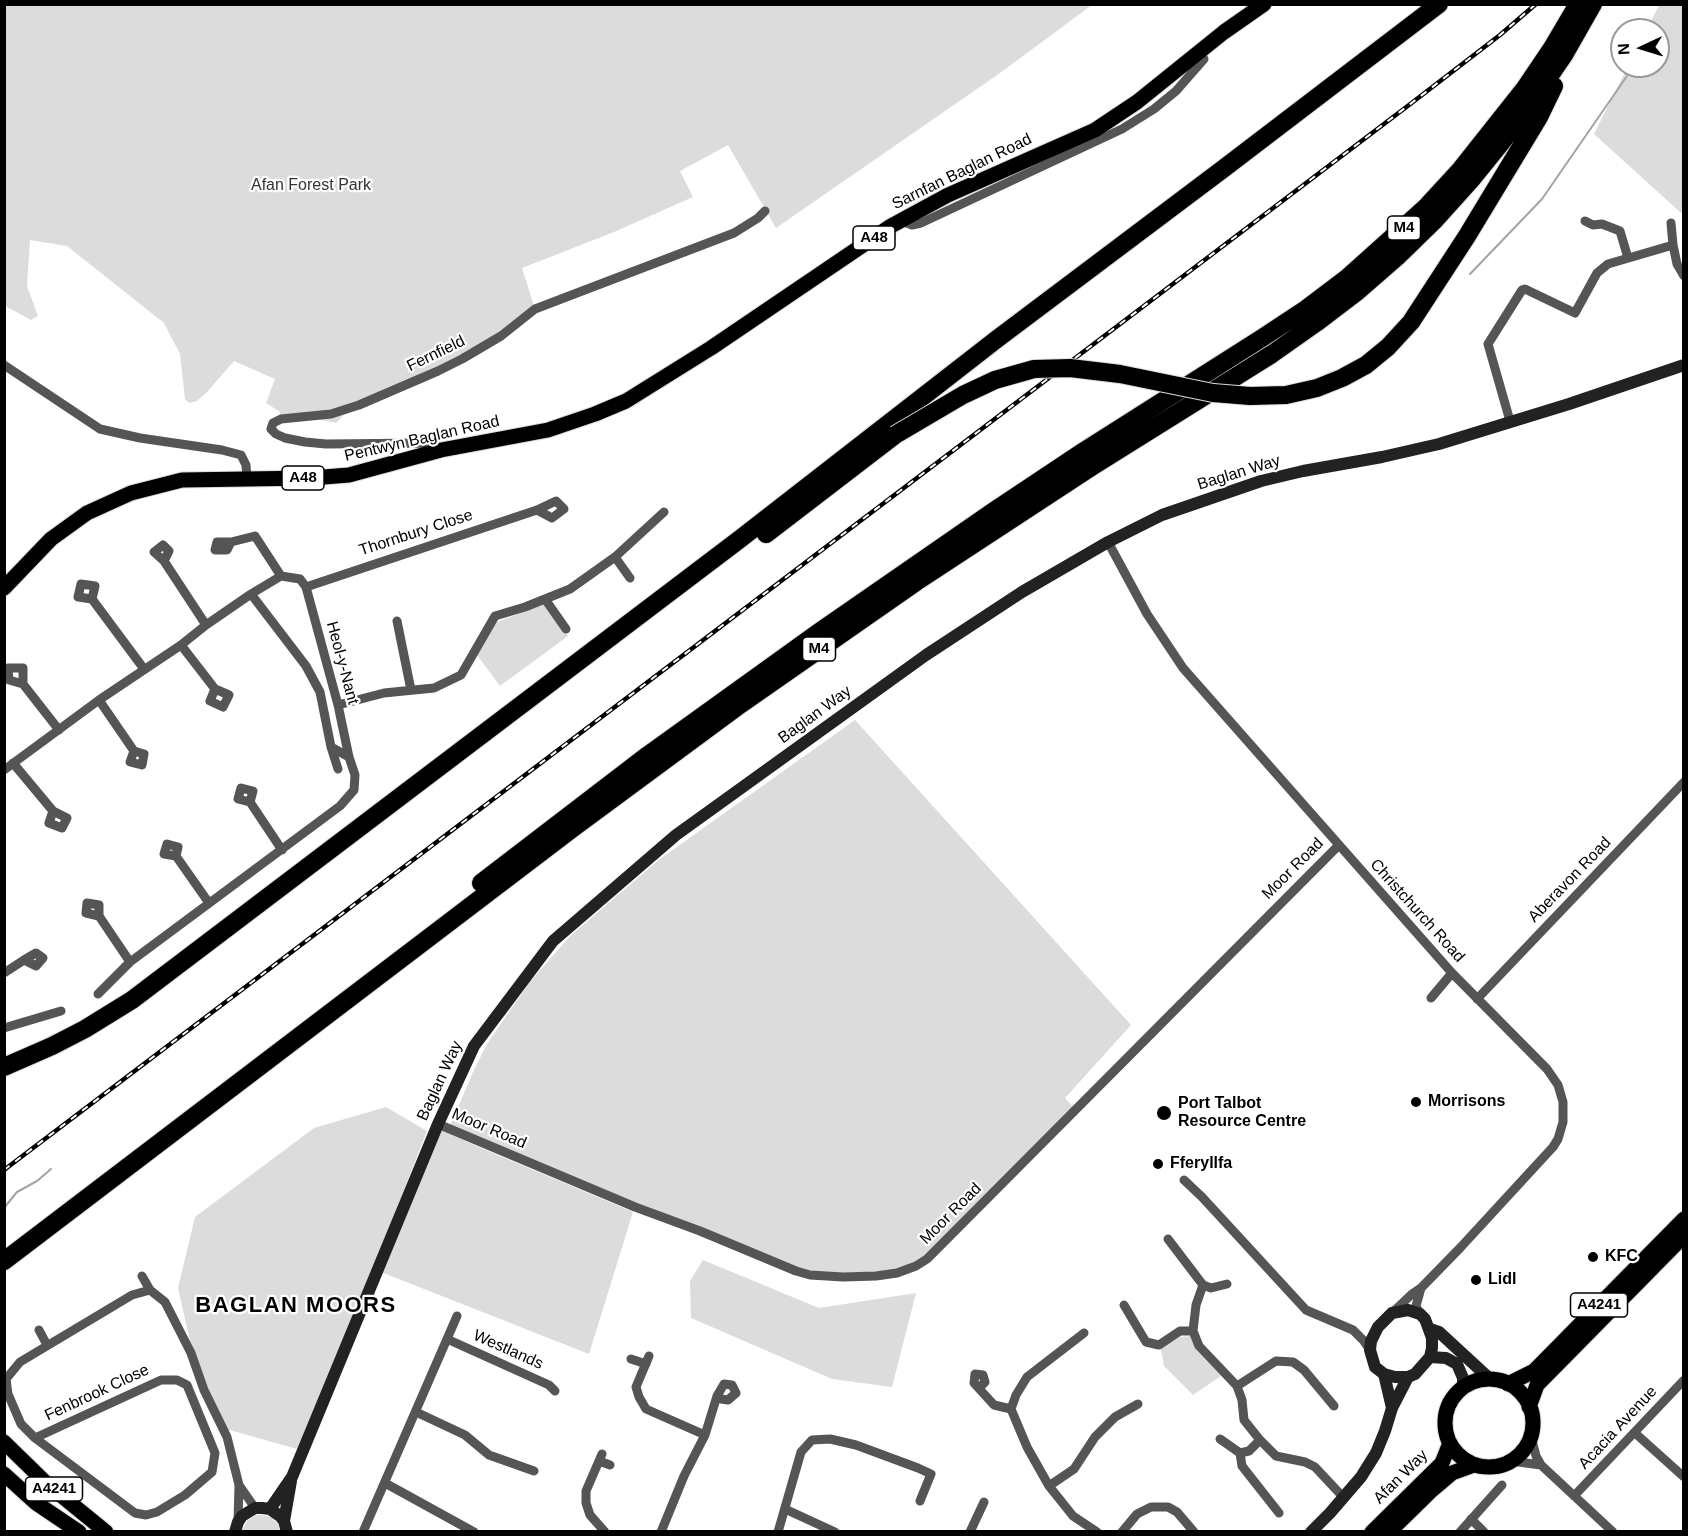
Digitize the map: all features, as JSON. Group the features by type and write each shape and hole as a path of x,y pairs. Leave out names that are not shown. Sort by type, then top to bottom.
{"highway":[{"path":"4,1067 85,1029 132,1000 740,539 997,339 1439,4"},
{"path":"4,1079 39,1066 89,1042 139,1010 342,858 895,435 963,394 995,380 1034,369 1070,368 1120,374 1213,393 1250,396 1286,395 1317,388 1366,365 1388,347 1411,322 1467,236 1539,117 1586,8"},
{"name":"M4","path":"4,1248 246,1065 565,818 733,693 994,511 1262,338 1347,279 1425,208 1460,170 1525,88 1552,48 1586,8"},
{"name":"M4","path":"4,1261 592,814 741,704 935,570 1093,466 1272,354 1358,291 1435,220 1471,180 1536,96 1564,55 1586,8"}],"main road":[{"name":"Sarnfan Baglan Road","path":"626,401 711,348 891,226 948,195 1095,130 1137,102 1224,32 1264,4"},
{"name":"Pentwyn Baglan Road","path":"4,588 51,538 87,513 131,493 182,480 312,478 350,475 441,450 548,430 626,401"},
{"name":"A4241","path":"1508,1384 1534,1371 1683,1219"},
{"name":"A4241","path":"1531,1436 1533,1426 1529,1407 1537,1385 1683,1236"},
{"path":"1529,1407 1517,1390 1508,1384 1490,1379 1476,1381 1455,1395 1446,1413 1445,1423 1450,1443 1460,1456 1474,1465 1493,1467 1511,1461 1523,1450 1531,1436"},
{"name":"A4241","path":"4,1442 46,1483 106,1532"},
{"name":"Afan Way","path":"1372,1532 1442,1463 1450,1443"},
{"name":"Afan Way","path":"1389,1532 1452,1473 1474,1465"},
{"name":"A4241","path":"4,1474 36,1503 79,1532"}],"street":[{"path":"904,219 912,225 921,223 1122,129 1154,109 1176,91 1204,59"},
{"name":"Fernfield","path":"441,450 425,443 326,444 305,442 285,438 271,429 273,423 281,419 331,414 359,405 438,371 501,336 535,309 734,233 765,211"},
{"path":"1585,221 1620,231 1628,258"},
{"path":"1671,223 1677,264 1683,276"},
{"path":"1510,421 1488,344 1519,294 1525,289 1575,313 1597,273 1608,264 1673,245"},
{"path":"4,365 100,429 241,455 246,465 247,478"},
{"name":"Baglan Way","path":"270,1509 292,1476 438,1124 474,1046 553,941 676,835 926,655 1022,592 1108,542 1162,515 1261,481 1439,444 1569,404 1683,365"},
{"name":"Thornbury Close","path":"303,583 537,510"},
{"path":"338,705 384,693 434,688 461,675 495,616 525,608 570,589 615,557 664,512"},
{"path":"231,543 255,536 281,576 303,583"},
{"name":"Christchurch Road","path":"1108,542 1147,614 1183,668 1452,973 1555,1079 1561,1093 1563,1122 1558,1140 1546,1156 1421,1288 1392,1313"},
{"path":"615,557 630,578"},
{"path":"164,561 206,625"},
{"path":"4,770 250,594 281,576"},
{"name":"Heol-y-Nant","path":"98,994 130,962 340,806 354,790 355,776 338,705 303,583"},
{"name":"Heol-y-Nant","path":"250,594 306,666 320,692 331,747 338,769"},
{"path":"92,599 144,669"},
{"path":"545,599 566,629"},
{"path":"397,621 411,690"},
{"path":"401,637 412,634"},
{"path":"181,645 215,689"},
{"path":"23,684 59,730"},
{"path":"99,700 134,751"},
{"path":"331,747 349,757"},
{"path":"13,763 52,811"},
{"name":"Aberavon Road","path":"1477,999 1683,782"},
{"path":"250,802 282,850"},
{"name":"Moor Road","path":"438,1124 635,1207 796,1271 810,1275 843,1277 897,1273 927,1259 1339,845"},
{"path":"176,856 209,903"},
{"path":"99,916 130,962"},
{"path":"4,973 24,960"},
{"path":"1431,999 1452,973"},
{"path":"4,1028 62,1011"},
{"path":"1184,1180 1306,1310 1353,1330 1370,1350"},
{"path":"1168,1239 1203,1285 1211,1288 1227,1284"},
{"path":"142,1276 150,1290 165,1302 191,1353 204,1390 227,1437 239,1485 236,1527"},
{"path":"1203,1285 1196,1305 1193,1331 1199,1346 1237,1386 1242,1400 1244,1420 1276,1456 1305,1462 1315,1467 1344,1498"},
{"path":"1420,1314 1416,1306 1421,1288"},
{"name":"Fenbrook Close","path":"35,1438 161,1380 177,1380 187,1385 215,1453 213,1468 204,1480 157,1512 146,1515 135,1514 35,1438 21,1424 8,1394 6,1379 20,1362 132,1295 150,1290"},
{"path":"1124,1305 1146,1342 1159,1345 1180,1331 1193,1331"},
{"path":"1414,1311 1425,1319 1430,1329 1432,1338 1430,1357 1415,1374 1408,1377 1384,1374 1375,1366 1371,1358 1371,1341 1378,1327 1392,1313 1414,1311"},
{"name":"Westlands","path":"363,1532 457,1316"},
{"path":"1353,1330 1378,1327"},
{"path":"1430,1329 1440,1332 1490,1379"},
{"path":"39,1330 47,1345"},
{"path":"1084,1333 1027,1377 1011,1409 1027,1446 1049,1486 1073,1516 1097,1532"},
{"name":"Westlands","path":"447,1339 549,1384 555,1391"},
{"path":"1430,1357 1446,1358 1457,1364 1463,1388"},
{"path":"631,1359 648,1360 636,1387 646,1408 705,1435"},
{"path":"1237,1386 1276,1360 1293,1362 1304,1370 1334,1406"},
{"path":"1384,1374 1392,1408"},
{"path":"1311,1532 1361,1477 1376,1453 1392,1408 1408,1377"},
{"name":"Acacia Avenue","path":"1574,1496 1683,1380"},
{"path":"980,1388 994,1405 1011,1409"},
{"path":"662,1532 684,1476 705,1435 717,1396"},
{"path":"1049,1486 1074,1469 1095,1437 1115,1417 1138,1404"},
{"path":"416,1412 465,1435 489,1455 534,1471"},
{"path":"1635,1433 1683,1477"},
{"path":"1531,1436 1540,1465 1613,1532"},
{"path":"778,1532 801,1452 812,1440 830,1439 856,1446 931,1474 920,1501"},
{"path":"1220,1439 1240,1453 1242,1466 1279,1513"},
{"path":"1240,1453 1249,1451 1260,1440"},
{"path":"908,1464 913,1454"},
{"path":"605,1532 590,1515 585,1503 586,1491 601,1457 610,1465"},
{"path":"1511,1461 1540,1465"},
{"name":"Baglan Way","path":"286,1526 292,1476"},
{"path":"385,1483 474,1532"},
{"path":"239,1485 255,1508"},
{"path":"1460,1532 1502,1485"},
{"path":"970,1532 984,1502"},
{"path":"1122,1532 1137,1514 1151,1507 1168,1507 1178,1512 1194,1532"},
{"path":"236,1527 242,1516 255,1508 270,1509 276,1512 286,1526"},
{"path":"785,1509 835,1532"},
{"path":"1471,1519 1484,1532"}],"green space":[{"name":"Afan Forest Park","path":"4,5 1092,5 1000,73 776,228 728,145 680,171 693,197 614,232 522,268 535,309 438,371 352,406 336,423 305,417 281,419 280,412 266,403 275,379 234,361 207,392 197,401 189,403 185,399 180,354 164,323 67,246 30,240 27,286 38,316 31,320 5,306"},
{"path":"1659,5 1683,5 1684,211 1681,213 1594,134 1622,78 1670,78 1670,18 1653,18"},
{"path":"545,604 568,636 500,686 477,655 494,623"},
{"path":"855,720 1131,1025 1065,1098 1076,1110 927,1259 897,1273 810,1275 449,1128 487,1044 529,983 570,936 660,859"},
{"path":"386,1107 427,1131 373,1269 297,1449 226,1429 193,1354 178,1288 195,1217 314,1128"},
{"path":"439,1129 633,1212 589,1354 381,1272"},
{"path":"703,1260 819,1308 916,1293 892,1387 832,1379 691,1318 690,1281"},
{"path":"1191,1336 1196,1350 1221,1376 1193,1395 1164,1366 1161,1349 1180,1337"},
{"path":"256,1515 271,1517 278,1524 280,1531 242,1531 247,1521"}],"waterway":[{"path":"1470,274 1542,199 1626,78"},
{"path":"4,1208 17,1192 37,1181 51,1169"}],"railway":[{"path":"4,1170 1409,105 1500,35 1536,4"}],"place":[{"name":"Morrisons","path":"1416,1102"},
{"name":"Port Talbot Resource Centre","path":"1164,1113"},
{"name":"Fferyllfa","path":"1158,1164"},
{"name":"KFC","path":"1593,1257"},
{"name":"Lidl","path":"1476,1280"}],"district":[{"name":"BAGLAN MOORS","path":"296,1306"}]}
